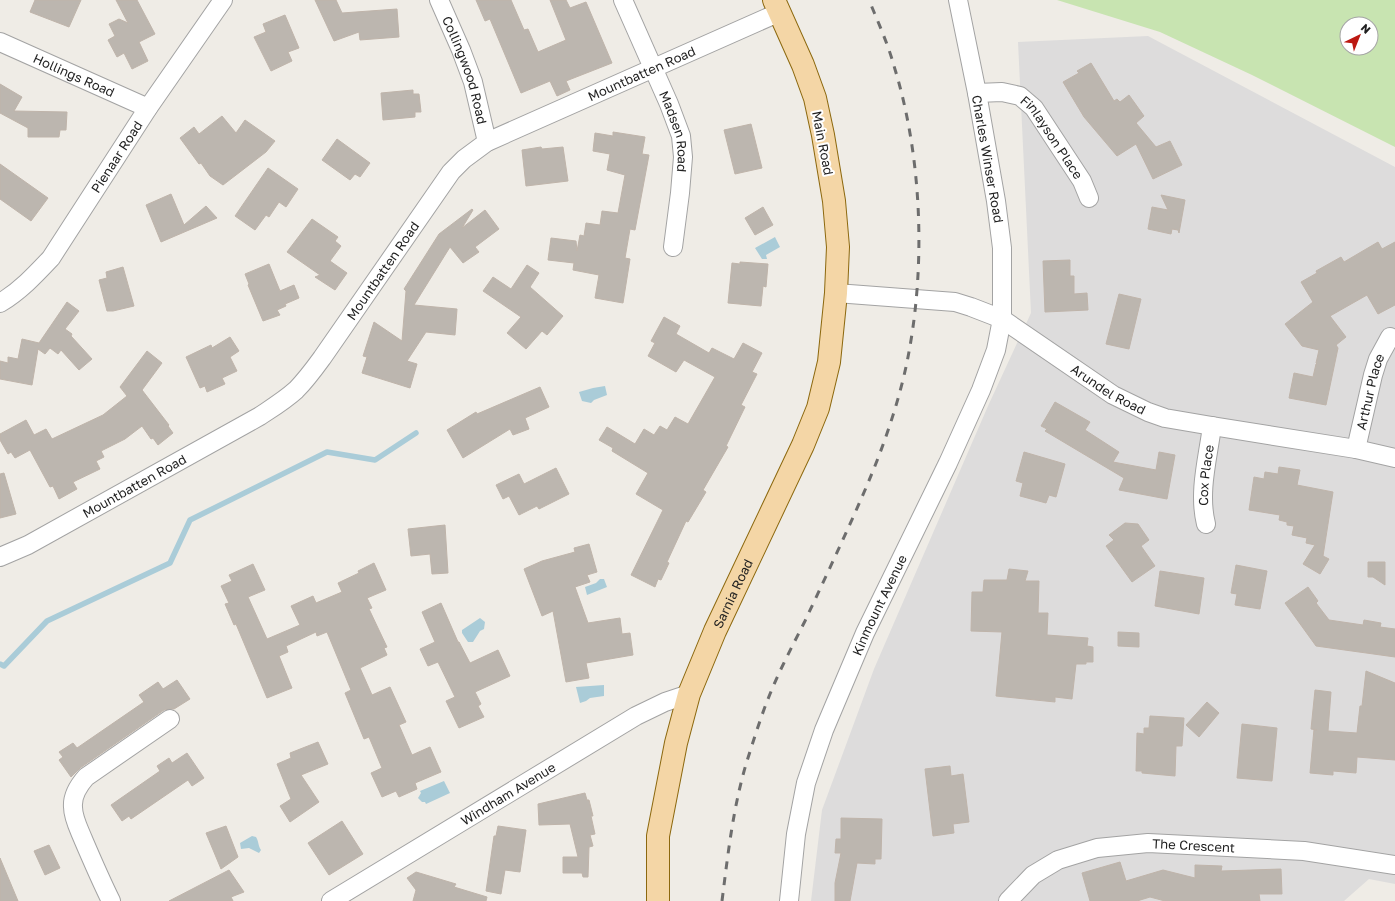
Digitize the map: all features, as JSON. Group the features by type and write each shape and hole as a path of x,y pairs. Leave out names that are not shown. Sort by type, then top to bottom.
{"main road":[{"name":"Main Road","path":"777,6 808,78 815,98 823,135 834,201 838,247 836,293"},
{"name":"Sarnia Road","path":"658,901 658,836 676,743 689,694 715,631 803,445 818,408 828,362 836,293"}],"street":[{"name":"Pienaar Road","path":"0,303 12,296 31,280 51,258 148,108 223,0"},
{"name":"Collingwood Road","path":"439,0 473,82 487,142"},
{"name":"Madsen Road","path":"623,0 681,136 683,157 673,247"},
{"name":"Charles Winser Road","path":"958,0 977,93 996,201 1002,248 1002,319"},
{"name":"Mountbatten Road","path":"0,557 28,545 253,420 296,390 309,376 322,358 451,172 464,159 487,142 653,68 777,6"},
{"name":"Hollings Road","path":"0,42 148,108"},
{"name":"Finlayson Place","path":"977,93 1002,92 1020,96 1034,108 1082,181 1090,198"},
{"name":"Arundel Road","path":"836,293 955,302 982,311 1002,319 1113,395 1132,405 1165,418 1356,449 1395,458"},
{"name":"Kinmount Avenue","path":"790,901 797,826 806,783 824,730 864,632 948,463 982,390 996,350 1002,319"},
{"name":"Arthur Place","path":"1356,449 1372,375 1378,359 1390,337"},
{"name":"Cox Place","path":"1206,524 1202,496 1212,426"},
{"name":"Windham Avenue","path":"331,901 636,716 665,702 689,694"},
{"path":"111,901 75,818 73,806 75,793 79,785 86,777 170,719"},
{"name":"The Crescent","path":"1008,901 1033,875 1058,860 1098,848 1148,843 1304,851 1395,865"}],"shaded area":[{"path":"1148,36 1395,167 1395,884 1369,879 1344,901 811,901 822,810 874,669 988,406 1031,313 1018,42"}],"green space":[{"path":"1057,0 1395,0 1395,147 1252,75 1160,32"}],"water":[{"path":"775,237 780,247 766,255 767,259 762,259 755,248"},
{"path":"605,386 607,395 594,400 591,403 582,401 579,392"},
{"path":"600,579 604,579 607,587 587,595 585,587 596,583"},
{"path":"480,618 485,622 484,629 480,631 473,642 468,642 462,633 462,630"},
{"path":"604,685 604,696 590,698 580,703 576,687"},
{"path":"444,781 450,793 426,804 418,798 421,793 420,791"},
{"path":"252,836 256,837 257,839 261,850 259,853 249,848 241,849 240,843"}],"building":[{"path":"35,0 81,0 69,27 30,12"},
{"path":"116,0 137,0 155,34 139,42 148,61 132,69 124,53 117,57 108,40 115,36 109,24 119,19 128,23"},
{"path":"315,0 336,0 342,13 397,9 399,37 360,40 359,32 334,41"},
{"path":"476,0 511,0 524,30 528,29 538,52 566,40 550,0 566,0 570,8 586,2 612,63 566,81 570,90 557,96 550,81 521,93 490,19 485,21"},
{"path":"285,15 299,48 288,52 292,61 271,71 254,37 266,32 263,24"},
{"path":"1091,63 1114,101 1117,99 1120,102 1129,95 1144,116 1136,123 1156,147 1170,141 1182,165 1153,179 1136,144 1117,156 1084,117 1063,82 1079,73 1077,71"},
{"path":"0,84 22,97 14,111 67,112 66,130 60,130 59,137 28,137 28,128 0,113"},
{"path":"413,90 413,94 419,94 421,112 415,112 415,117 383,120 381,93"},
{"path":"222,116 236,133 245,120 275,141 266,152 223,185 210,176 201,163 199,164 180,138 194,127 199,134"},
{"path":"751,124 762,168 735,174 724,130"},
{"path":"613,132 645,137 642,154 649,155 635,230 630,229 625,258 630,259 623,303 595,298 599,275 573,270 574,263 548,260 551,238 576,241 577,251 580,235 584,236 586,223 600,225 602,211 618,213 625,175 607,170 610,154 593,151 595,133 613,136"},
{"path":"337,139 370,163 360,177 355,174 350,180 322,160"},
{"path":"541,147 542,149 563,147 568,181 526,186 522,150"},
{"path":"0,164 48,198 31,221 0,199"},
{"path":"268,168 298,189 286,207 279,202 269,217 266,215 255,230 235,216"},
{"path":"171,194 184,225 206,206 217,218 161,242 146,205"},
{"path":"1161,195 1185,200 1179,233 1178,230 1172,229 1171,234 1148,229 1152,207 1168,210"},
{"path":"763,207 773,225 755,235 745,218"},
{"path":"472,209 473,210 462,228 485,210 499,229 475,247 479,252 463,263 450,247 414,305 457,309 455,335 426,332 407,361 417,364 410,388 362,373 367,357 363,356 374,322 402,341 406,291 404,289 439,234"},
{"path":"312,219 338,237 335,241 341,246 330,261 347,273 335,290 315,277 320,275 287,252"},
{"path":"1378,242 1382,249 1395,242 1395,305 1378,314 1367,295 1330,316 1346,337 1336,345 1338,348 1326,405 1289,398 1294,373 1313,377 1319,350 1302,346 1285,324 1313,302 1301,282 1317,273 1316,271 1341,257 1344,262"},
{"path":"1070,260 1070,276 1074,276 1074,294 1087,293 1088,310 1045,312 1043,261"},
{"path":"740,262 768,264 766,287 763,286 761,306 728,303 732,263 740,264"},
{"path":"269,264 280,291 294,285 299,298 285,304 286,306 277,310 280,315 263,321 245,274"},
{"path":"527,265 539,273 530,287 563,316 547,335 542,331 526,349 507,333 521,317 483,291 493,277 511,289"},
{"path":"123,267 134,306 107,311 99,280 107,278 106,272"},
{"path":"1119,294 1141,299 1129,349 1106,344"},
{"path":"67,302 79,311 65,329 72,334 71,336 92,359 79,370 61,350 58,354 50,348 45,354 38,349 32,385 0,379 0,361 8,363 8,357 18,359 22,339 39,343"},
{"path":"664,317 680,326 676,334 709,353 712,348 734,359 743,343 762,353 752,372 757,374 741,405 745,407 726,446 728,447 703,490 706,492 688,522 686,521 667,562 669,563 661,580 658,579 655,587 631,575 663,510 636,494 648,473 612,451 613,448 599,440 607,427 635,444 644,429 654,435 660,426 667,430 675,417 688,424 715,377 684,360 676,372 648,356 655,343 651,341"},
{"path":"230,337 239,351 230,357 237,371 222,378 225,384 207,392 205,386 200,388 186,357 211,345 212,348"},
{"path":"147,351 162,363 142,390 169,425 168,426 173,433 158,445 153,438 151,439 142,426 125,439 101,451 104,457 96,461 100,469 73,482 77,489 59,499 53,486 50,487 30,450 15,458 11,452 8,454 0,440 0,434 26,420 34,435 46,429 52,439 103,415 127,396 120,387"},
{"path":"540,387 549,407 525,418 529,429 513,435 510,429 463,458 447,430 476,412 477,414"},
{"path":"1055,402 1090,422 1085,430 1119,452 1113,462 1156,470 1159,452 1175,455 1167,499 1119,490 1124,478 1045,431 1047,429 1041,426"},
{"path":"1024,452 1065,464 1056,497 1049,495 1046,503 1020,496 1023,483 1016,481"},
{"path":"1279,467 1300,470 1297,485 1333,492 1323,556 1329,559 1320,574 1303,564 1315,545 1306,543 1307,538 1292,535 1294,526 1287,525 1287,522 1279,520 1280,515 1249,510 1254,477 1264,479 1265,472 1278,474"},
{"path":"556,468 569,494 539,509 537,506 519,515 509,496 503,499 496,485 519,474 524,484"},
{"path":"4,473 16,514 0,518 0,474"},
{"path":"1125,523 1138,524 1149,540 1141,546 1155,566 1132,582 1106,546 1114,540 1109,535"},
{"path":"445,525 448,573 432,574 430,554 411,556 408,529"},
{"path":"589,544 597,572 587,575 590,582 575,587 588,623 620,618 622,634 630,633 633,655 586,663 589,678 566,682 553,611 542,616 524,569 542,561 575,552 574,548"},
{"path":"1368,562 1385,562 1385,585 1373,577 1368,577"},
{"path":"374,563 386,590 367,598 372,608 369,609 387,647 384,648 387,655 360,668 372,695 390,687 406,722 399,725 412,755 430,747 441,772 415,783 417,789 399,797 396,791 382,797 371,773 382,768 369,737 364,739 345,693 351,690 327,632 317,636 316,632 286,646 288,652 279,656 292,688 267,698 236,624 234,625 225,604 229,603 221,586 232,581 229,575 253,564 265,590 248,597 267,639 300,625 291,606 313,596 316,603 342,592 338,583 359,573 358,571"},
{"path":"1236,565 1267,571 1260,609 1235,605 1237,594 1231,593"},
{"path":"1009,569 1028,571 1025,581 1039,581 1038,613 1048,613 1047,635 1088,638 1087,646 1093,647 1093,662 1076,664 1072,699 1055,697 1055,702 996,696 1002,632 971,631 972,592 983,592 984,580 1007,580"},
{"path":"1160,571 1204,578 1199,614 1155,606"},
{"path":"1308,587 1318,601 1316,603 1329,620 1363,625 1364,620 1381,623 1380,627 1395,629 1395,657 1316,646 1285,603"},
{"path":"441,603 458,642 470,663 498,650 510,676 475,692 481,704 478,706 484,717 459,728 446,701 455,697 438,662 428,666 420,649 435,642 422,612"},
{"path":"1118,632 1139,633 1139,647 1118,646"},
{"path":"1366,671 1395,683 1395,760 1357,757 1356,773 1333,771 1333,775 1310,773 1314,729 1311,729 1315,690 1331,692 1328,731 1357,733"},
{"path":"177,680 190,699 174,709 164,710 80,768 71,777 59,760 63,757 59,752 73,743 77,748 144,702 139,695 158,682 163,689"},
{"path":"1207,702 1219,713 1199,737 1186,725"},
{"path":"1150,716 1184,718 1182,746 1176,746 1175,776 1142,773 1142,771 1136,771 1137,733 1144,734 1144,728 1149,728"},
{"path":"1242,724 1277,728 1272,781 1237,778"},
{"path":"318,742 328,764 301,775 319,802 290,822 280,806 291,799 277,764 291,758 290,753"},
{"path":"187,753 204,778 192,786 188,780 131,819 129,816 122,821 111,805 160,771 157,766 169,758 172,763"},
{"path":"950,766 951,776 963,774 969,822 953,824 954,833 933,836 925,769"},
{"path":"585,793 587,800 589,800 593,816 591,816 595,834 590,835 593,846 589,847 588,877 583,877 582,873 563,873 563,857 578,857 570,824 539,825 538,804"},
{"path":"841,818 882,819 881,859 875,859 875,864 857,863 850,901 835,901 835,883 841,853 835,853 836,839 841,839"},
{"path":"342,821 363,854 329,875 308,843"},
{"path":"226,826 238,857 221,869 206,833"},
{"path":"498,826 526,830 520,872 505,870 501,894 486,891 494,836 496,836"},
{"path":"49,845 60,868 45,875 34,851"},
{"path":"0,858 18,901 0,901"},
{"path":"1120,862 1126,881 1163,870 1195,878 1195,865 1222,866 1221,871 1281,869 1282,894 1259,894 1260,901 1165,901 1150,897 1137,901 1090,901 1082,873"},
{"path":"229,870 244,892 231,897 233,901 169,901"},
{"path":"416,872 456,884 454,887 487,897 486,901 413,901 416,890 407,878"}],"waterway":[{"path":"0,664 4,666 47,621 170,563 190,520 327,452 375,460 416,433"}],"railway":[{"path":"722,901 738,796 747,761 778,675 837,553 886,438 905,373 914,322 919,248 918,211 911,136 894,66 883,33 869,0"}]}
